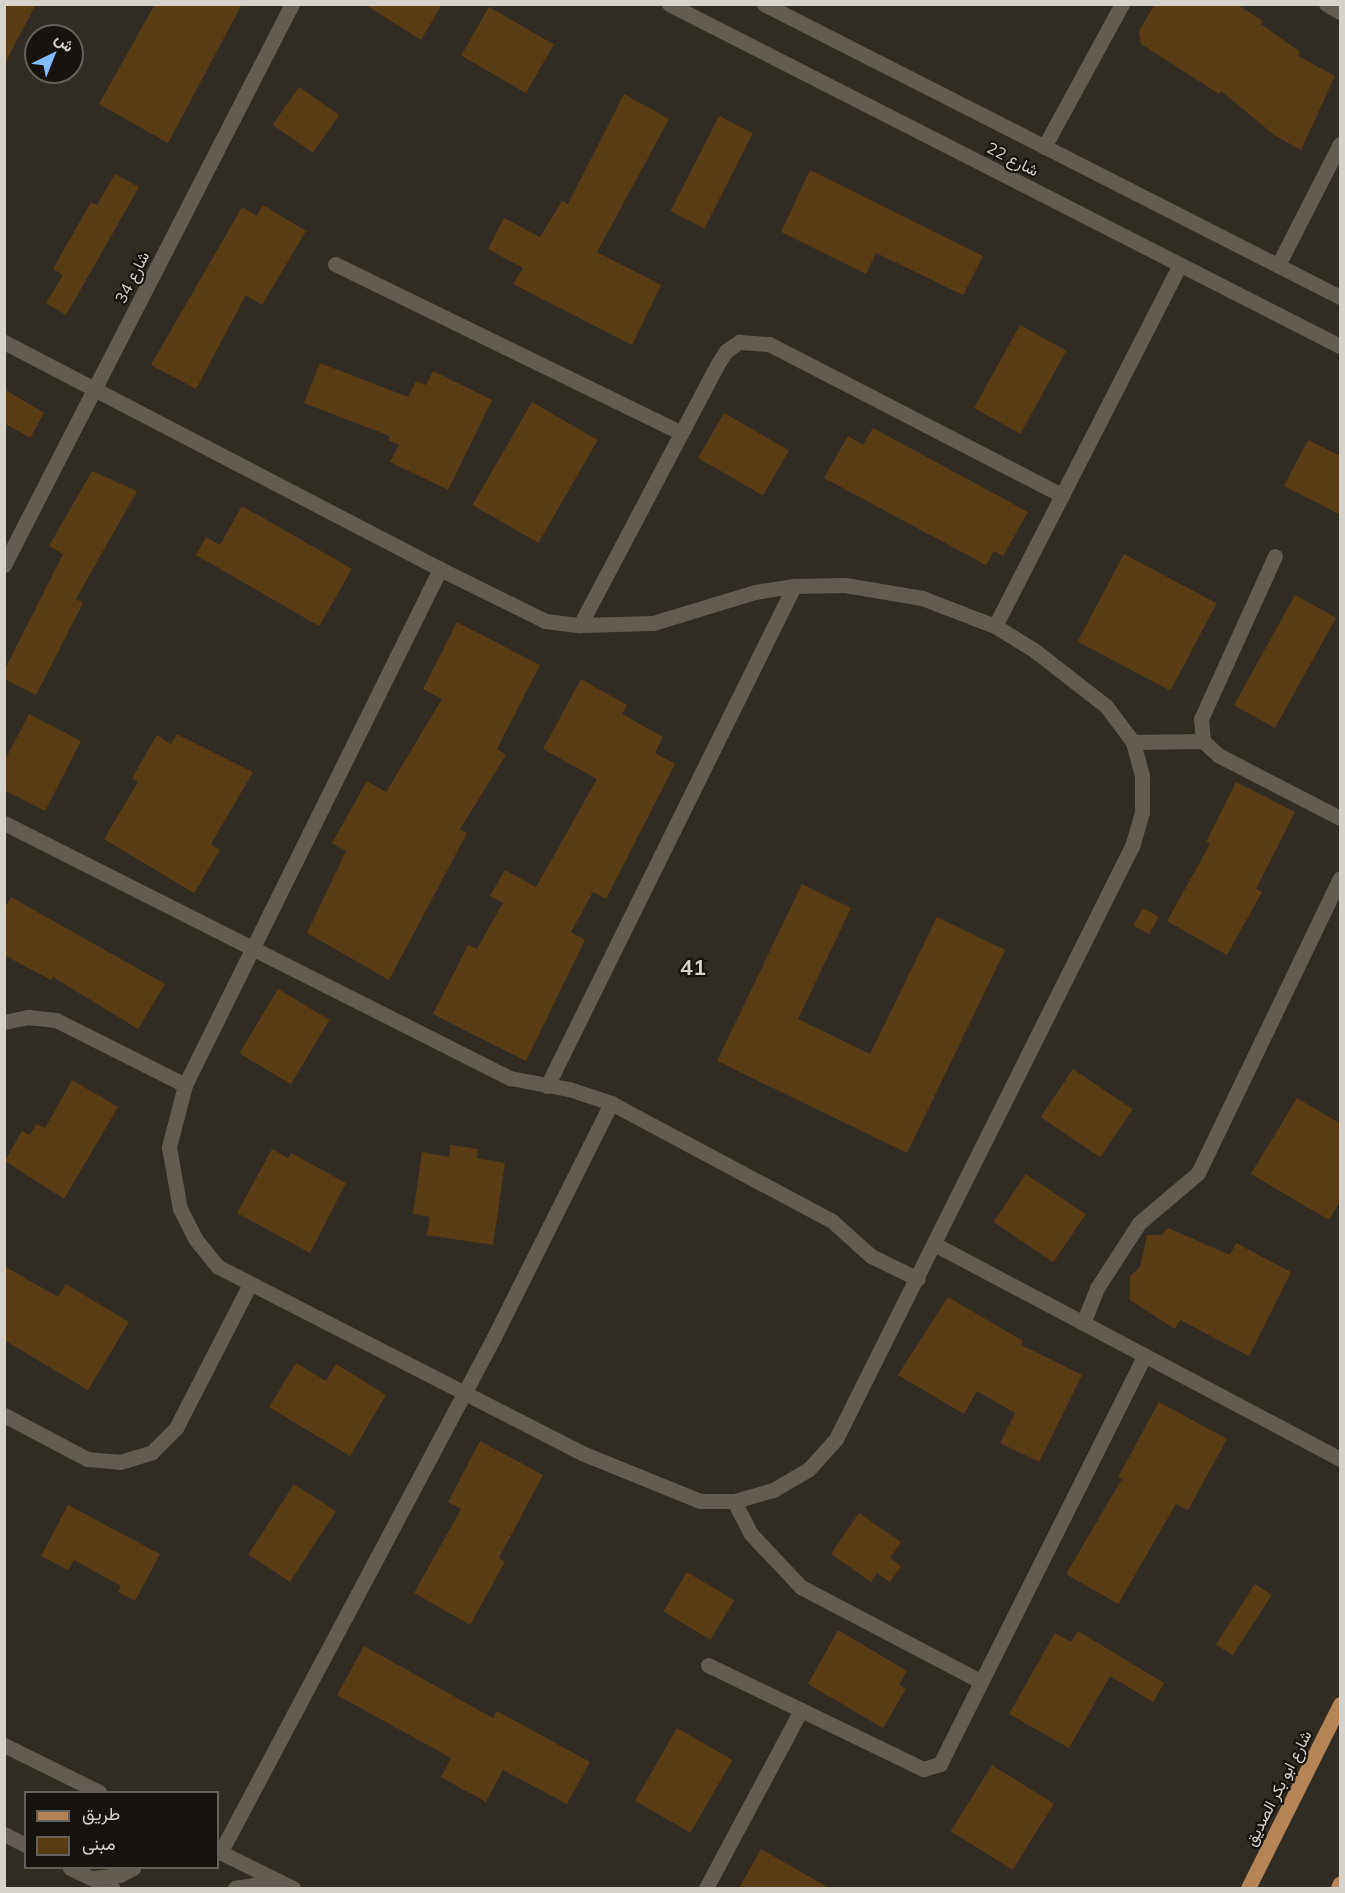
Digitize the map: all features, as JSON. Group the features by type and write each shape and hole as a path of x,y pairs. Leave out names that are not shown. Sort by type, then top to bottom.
{"main road":[{"name":"شارع ابو بكر الصديق","path":"1248,1888 1341,1704"},
{"path":"1338,1888 1341,1883"}],"street":[{"name":"شارع 34","path":"4,565 292,4"},
{"name":"شارع 22","path":"669,4 1341,346"},
{"name":"شارع 22","path":"764,4 1341,297"},
{"path":"1044,147 1122,4"},
{"path":"1326,4 1341,12"},
{"path":"1278,265 1341,144"},
{"path":"335,264 681,433"},
{"path":"995,626 1180,265"},
{"path":"580,625 726,351 740,342 754,340 1062,495"},
{"path":"4,342 440,570 545,621 580,625 653,623 755,592 795,586 884,590 995,626 1073,678 1106,706 1133,742 1142,776 1142,812 1132,846 936,1245 836,1439 808,1469 773,1490 734,1501 700,1501 582,1453 218,1267 196,1240 180,1209 170,1147 185,1085 440,570"},
{"path":"1275,556 1201,719 1203,741 1218,755 1341,818"},
{"path":"548,1086 795,586"},
{"path":"1133,742 1203,741"},
{"path":"4,823 252,950 510,1078 611,1103 842,1226 871,1256 918,1280"},
{"path":"1083,1323 1097,1288 1133,1230 1167,1196 1198,1173 1341,878"},
{"path":"4,1022 28,1017 56,1020 185,1085"},
{"path":"293,1888 219,1852 464,1394 611,1103"},
{"path":"936,1245 1341,1459"},
{"path":"4,1415 87,1459 120,1462 152,1452 176,1428 250,1284"},
{"path":"708,1665 923,1769 933,1768 939,1764 1145,1355"},
{"path":"734,1501 751,1534 801,1587 980,1681"},
{"path":"706,1888 801,1710"},
{"path":"4,1745 97,1791"},
{"path":"4,1834 24,1844"},
{"path":"72,1869 112,1888"},
{"path":"91,1878 120,1875 131,1869"},
{"path":"235,1888 278,1881"}],"building":[{"path":"4,4 36,4 24,24 4,65"},
{"path":"155,4 242,4 168,143 99,104"},
{"path":"364,4 442,4 421,40"},
{"path":"1155,4 1236,4 1263,21 1261,24 1300,52 1298,56 1335,76 1301,150 1274,135 1221,91 1219,94 1141,44 1139,31"},
{"path":"489,7 554,44 526,93 461,55"},
{"path":"299,87 339,115 313,153 273,125"},
{"path":"624,94 669,119 597,252 661,285 632,345 513,284 523,268 488,249 504,218 540,237 562,201 568,204"},
{"path":"719,116 753,133 704,229 670,211"},
{"path":"810,170 983,256 963,295 876,253 866,274 781,232"},
{"path":"115,174 139,187 66,315 46,303 63,275 53,269 91,202 97,205"},
{"path":"263,205 306,231 262,305 246,295 196,389 151,365 242,207 257,216"},
{"path":"1020,325 1066,351 1020,434 974,408"},
{"path":"320,363 408,397 416,381 426,385 433,371 492,400 448,490 390,462 399,445 388,440 390,436 304,403"},
{"path":"4,389 44,413 30,438 4,423"},
{"path":"532,402 598,440 538,543 473,505"},
{"path":"724,413 789,451 763,496 698,458"},
{"path":"873,428 1028,512 1003,556 994,551 986,565 824,478 848,436 863,445"},
{"path":"1308,440 1341,456 1341,515 1284,486"},
{"path":"92,471 137,491 76,599 83,603 36,695 4,679 4,671 63,554 49,546"},
{"path":"242,506 352,569 319,626 196,555 206,537 220,545"},
{"path":"1124,554 1217,603 1170,691 1078,641"},
{"path":"1295,595 1336,618 1275,728 1234,705"},
{"path":"457,622 540,665 497,749 506,755 460,829 467,833 389,980 307,933 346,851 332,843 367,781 386,792 442,699 423,689"},
{"path":"581,679 627,705 622,714 663,737 655,753 675,764 606,899 593,892 571,932 585,940 526,1061 433,1014 468,945 477,949 503,903 490,896 505,870 536,887 597,779 543,749"},
{"path":"29,714 81,741 45,811 4,790 4,762"},
{"path":"177,734 253,772 211,844 220,850 194,893 104,839 138,782 132,778 157,735 171,744"},
{"path":"1236,782 1295,812 1256,889 1262,892 1227,955 1167,921 1210,844 1206,842"},
{"path":"802,884 851,908 798,1019 870,1054 937,917 1005,950 907,1153 717,1061"},
{"path":"11,897 165,984 138,1029 53,977 51,980 4,955 4,909"},
{"path":"1143,908 1159,917 1149,934 1133,925"},
{"path":"278,989 329,1020 291,1084 239,1053"},
{"path":"1073,1069 1133,1109 1100,1157 1041,1117"},
{"path":"72,1080 118,1107 64,1199 5,1161 22,1131 30,1135 36,1124 45,1128"},
{"path":"1297,1098 1341,1124 1341,1200 1329,1220 1251,1174"},
{"path":"450,1145 478,1149 477,1158 505,1163 493,1245 427,1235 430,1217 413,1214 422,1152 449,1157"},
{"path":"272,1149 288,1158 291,1153 346,1183 310,1253 237,1213"},
{"path":"1026,1174 1086,1214 1053,1262 994,1222"},
{"path":"1168,1228 1230,1255 1236,1243 1291,1272 1249,1356 1180,1320 1175,1329 1130,1300 1130,1276 1140,1267 1147,1235 1161,1235"},
{"path":"4,1266 58,1297 66,1284 129,1322 88,1390 4,1340"},
{"path":"948,1297 1023,1341 1021,1345 1082,1375 1039,1462 1000,1443 1015,1413 977,1391 964,1414 898,1375"},
{"path":"296,1363 326,1381 336,1364 386,1395 350,1456 269,1407"},
{"path":"1159,1402 1227,1439 1188,1510 1176,1504 1118,1604 1066,1574 1122,1479 1118,1477"},
{"path":"480,1441 543,1475 499,1558 505,1562 470,1625 414,1593 461,1509 448,1502"},
{"path":"294,1484 336,1511 290,1582 248,1554"},
{"path":"68,1505 160,1554 135,1601 118,1592 121,1586 74,1560 68,1570 41,1556"},
{"path":"859,1513 901,1542 890,1558 901,1566 890,1582 877,1573 871,1582 831,1554"},
{"path":"687,1572 734,1600 710,1640 663,1611"},
{"path":"1255,1584 1272,1595 1233,1655 1216,1644"},
{"path":"838,1630 907,1671 899,1685 906,1689 883,1728 808,1684"},
{"path":"1078,1631 1164,1683 1153,1702 1110,1676 1069,1748 1009,1714 1055,1633 1071,1642"},
{"path":"364,1646 493,1718 497,1711 590,1762 567,1804 503,1770 486,1802 441,1777 451,1758 337,1695"},
{"path":"677,1728 732,1760 690,1833 635,1801"},
{"path":"992,1765 1054,1804 1013,1870 951,1831"},
{"path":"761,1849 829,1888 739,1888"}],"district":[{"name":"41","path":"693,968"}]}
